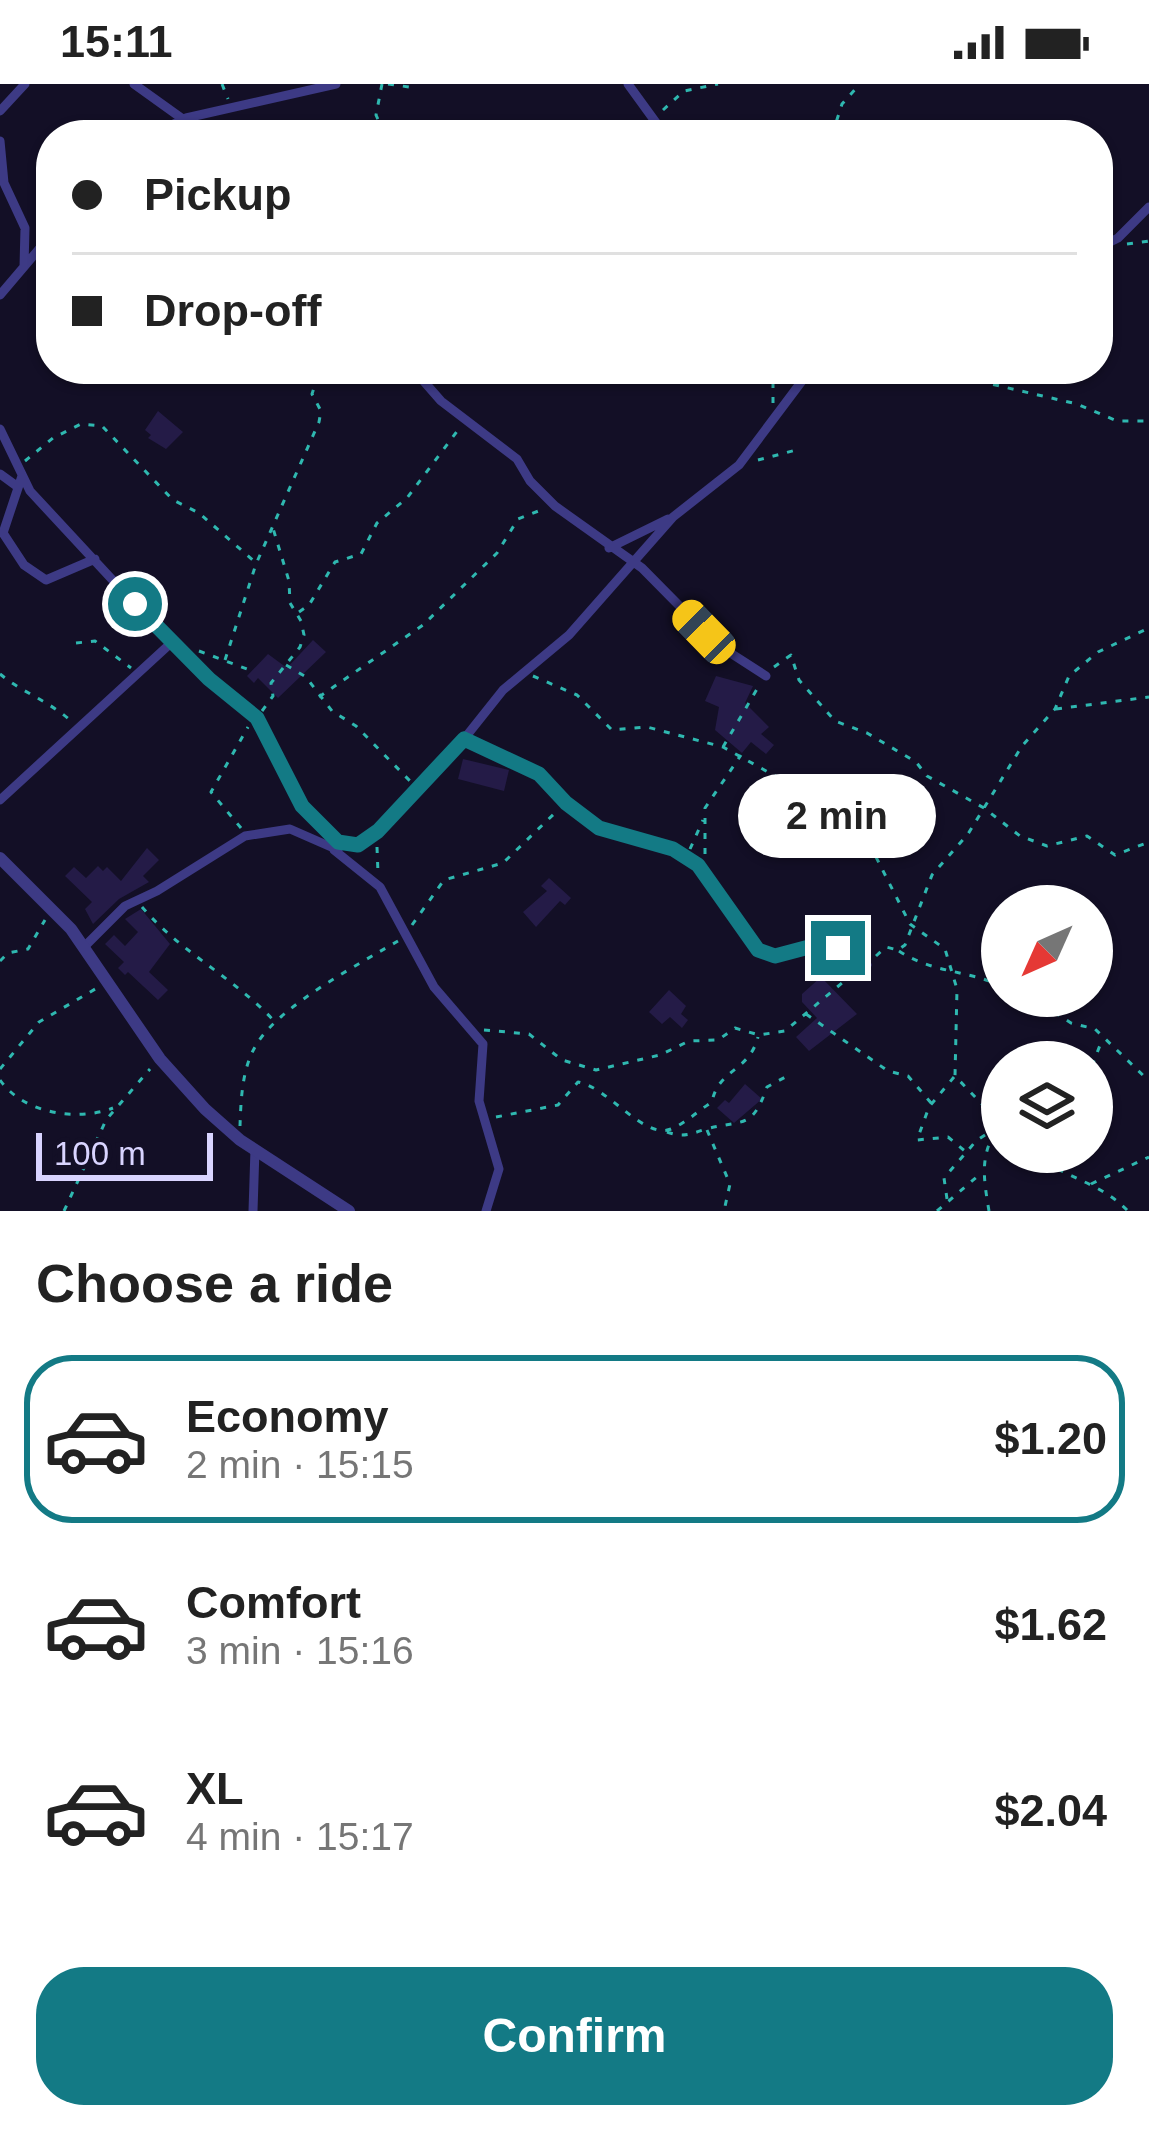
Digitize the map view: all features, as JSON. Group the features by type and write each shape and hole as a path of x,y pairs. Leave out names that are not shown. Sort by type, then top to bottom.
{"street":[{"path":"134,84 186,118"},
{"path":"182,120 336,84"},
{"path":"628,84 654,118"},
{"path":"0,111 19,86"},
{"path":"0,141 4,183 26,228 24,267"},
{"path":"1113,238 1149,207"},
{"path":"0,295 36,253"},
{"path":"429,384 517,459 530,481 555,506 633,561 718,645 766,676"},
{"path":"334,850 358,845 378,831 503,690 569,635 673,517 739,465 800,384"},
{"path":"0,430 19,477 37,499 175,646 257,718 298,800 338,842 348,846"},
{"path":"0,474 19,477"},
{"path":"19,477 3,537 34,575 46,580 95,559"},
{"path":"609,548 673,517"},
{"path":"0,800 77,726 175,646"},
{"path":"464,739 539,774 599,828 687,856 708,874 758,950 775,956 824,943 867,964"},
{"path":"85,946 121,910 249,835 290,829 334,850 380,887 434,988 476,1030 484,1058 482,1119 499,1169 486,1211"},
{"path":"0,858 85,946 160,1059 240,1139 349,1211"},
{"path":"253,1211 255,1149"}],"path":[{"path":"222,84 229,120"},
{"path":"378,120 385,84 416,88"},
{"path":"654,118 682,92 718,84"},
{"path":"837,120 842,104 860,84"},
{"path":"1113,245 1149,241"},
{"path":"225,660 256,563 319,422 321,412 312,394 315,384"},
{"path":"772,423 773,384"},
{"path":"990,384 1091,408 1118,421 1149,421"},
{"path":"298,614 309,605 336,561 362,553 377,524 407,498 466,420"},
{"path":"19,477 52,438 81,424 102,426 173,500 199,513 256,563"},
{"path":"739,465 800,449"},
{"path":"319,697 423,625 497,554 521,516 555,506"},
{"path":"249,835 211,792 273,697 271,683 303,642 272,525"},
{"path":"898,950 937,867 959,846 1022,746 1055,709 1077,667 1149,628"},
{"path":"76,643 88,640 106,646 136,675"},
{"path":"175,646 247,669"},
{"path":"723,747 766,676 791,655 803,687 835,721 867,733 916,762 934,781 984,808 1020,836 1047,846 1087,836 1114,855 1149,842"},
{"path":"286,665 306,677 319,697 359,728 418,788"},
{"path":"526,673 569,689 613,730 654,728 723,747 777,777 808,784 830,804 875,857 910,924 938,941 952,970 958,1004 955,1076 932,1104 917,1140 944,1136 966,1152"},
{"path":"0,674 23,692 46,700 77,726"},
{"path":"1055,709 1149,697"},
{"path":"687,856 704,816 741,755"},
{"path":"240,1139 246,1072 260,1039 407,936 438,885 503,863 566,803"},
{"path":"704,816 708,874"},
{"path":"378,831 380,887"},
{"path":"137,900 190,954 246,992 276,1024"},
{"path":"0,961 8,953 31,947 54,910"},
{"path":"476,1030 530,1034 562,1060 596,1070 660,1055 689,1041 718,1040 735,1028 759,1035 784,1031 886,947 930,969 981,979"},
{"path":"0,1069 39,1022 90,994 104,977"},
{"path":"806,1014 888,1071 908,1076 932,1104"},
{"path":"1062,1017 1092,1027 1149,1082"},
{"path":"665,1131 712,1102 718,1082 753,1055 759,1035"},
{"path":"64,1211 115,1107 160,1059"},
{"path":"482,1119 558,1106 578,1082 592,1086 652,1129 682,1136 746,1123 758,1111 767,1087 789,1075"},
{"path":"955,1076 981,1104"},
{"path":"0,1080 16,1097 46,1111 96,1114 115,1107"},
{"path":"707,1129 730,1184 724,1211"},
{"path":"947,1199 942,1182 981,1140"},
{"path":"1091,1184 1149,1157"},
{"path":"1060,1173 1091,1184 1128,1211"},
{"path":"937,1211 981,1174 988,1211"}],"building":[{"path":"158,411 183,432 166,449 148,438 151,435 145,430"},
{"path":"313,640 326,652 278,698 258,678 254,683 247,676 268,654 287,668"},
{"path":"716,676 753,686 745,703 769,727 761,734 774,745 766,754 751,742 742,753 715,730 719,707 705,701"},
{"path":"463,759 509,770 504,791 458,779"},
{"path":"147,848 159,860 143,876 149,882 119,899 93,924 85,909 92,902 65,876 74,867 86,878 98,866 103,871 107,867 121,881"},
{"path":"549,878 571,898 565,905 560,901 536,927 523,912 547,891 541,886"},
{"path":"141,909 170,944 149,972 168,990 158,1000 118,968 124,962 105,944 114,935 125,946 138,932 125,919"},
{"path":"821,977 857,1014 809,1051 796,1037 817,1018 802,1002 802,994"},
{"path":"669,990 686,1006 681,1014 688,1020 682,1028 670,1017 662,1024 649,1012"},
{"path":"745,1084 762,1099 734,1123 717,1108 725,1100 729,1103"}],"route":[{"path":"135,604 171,644 257,718 293,793 338,842 358,845 378,831 464,739 539,774 599,828 673,849 698,865 765,954 775,956 824,943 838,948"}]}
